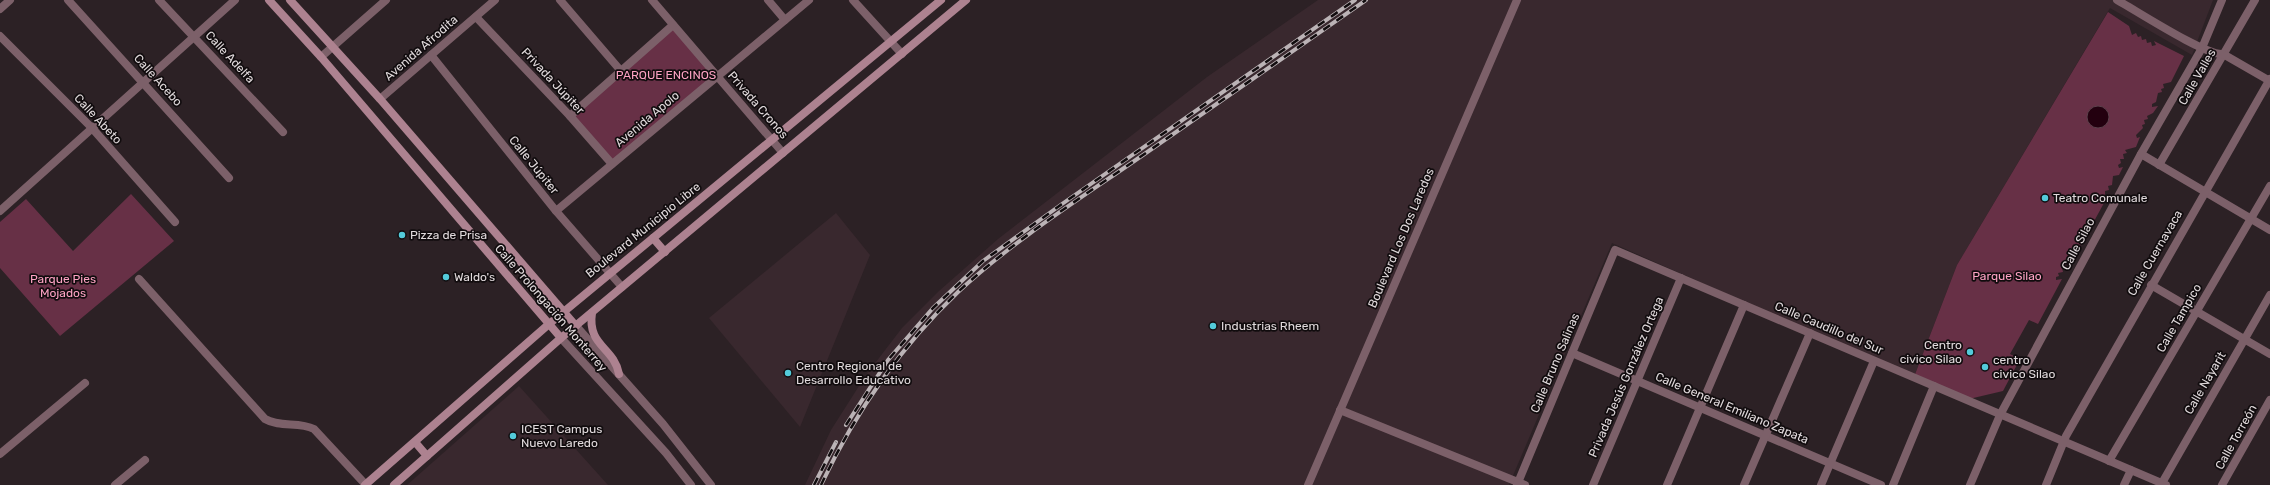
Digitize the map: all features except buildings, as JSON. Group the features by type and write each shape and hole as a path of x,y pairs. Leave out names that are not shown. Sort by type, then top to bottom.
{"main road":[{"name":"Calle Prolongación Monterrey","path":"269,0 321,57 561,338"},
{"name":"Calle Prolongación Monterrey","path":"290,0 380,99 576,326"},
{"path":"394,485 561,338 966,0"},
{"name":"Boulevard Municipio Libre","path":"365,485 564,311 773,140 938,2"},
{"path":"653,238 665,252"},
{"path":"592,312 591,331 618,366 619,374"},
{"path":"415,442 427,456"}],"street":[{"path":"0,9 10,0"},
{"name":"Calle Acebo","path":"68,0 144,82 229,178"},
{"name":"Calle Adelfa","path":"159,0 283,132"},
{"path":"0,211 235,0"},
{"name":"Avenida Afrodita","path":"380,99 495,0"},
{"path":"560,0 621,71"},
{"name":"Privada Cronos","path":"652,0 783,153"},
{"path":"768,0 785,20"},
{"name":"Avenida Apolo","path":"556,211 809,0"},
{"path":"854,0 902,54"},
{"name":"Boulevard Los Dos Laredos","path":"1308,485 1517,0"},
{"path":"2117,0 2202,48 2217,55 2224,54 2270,80"},
{"name":"Calle Silao","path":"1970,485 2000,415 2140,154 2202,48 2222,0"},
{"name":"Calle Valles","path":"2159,165 2255,0"},
{"path":"321,57 384,1"},
{"name":"Privada Júpiter","path":"476,17 570,116 612,164"},
{"path":"570,116 673,25"},
{"name":"Calle Abeto","path":"0,36 92,128 175,222"},
{"name":"Calle Júpiter","path":"432,55 556,211 622,287"},
{"name":"Calle Cuernavaca","path":"2064,442 2151,285 2270,80"},
{"path":"2140,154 2270,230"},
{"name":"Calle Tampico","path":"2109,461 2270,186"},
{"name":"Calle Caudillo del Sur","path":"1615,250 2164,484"},
{"name":"Calle Bruno Salinas","path":"1520,484 1615,250"},
{"name":"Privada Jesús González Ortega","path":"1593,485 1681,278"},
{"path":"139,279 265,418 275,423 308,426 314,429 365,485"},
{"path":"2151,285 2270,354"},
{"name":"Calle Nayarit","path":"2164,484 2270,295"},
{"path":"1667,485 1744,305"},
{"name":"Calle Prolongación Monterrey","path":"576,326 663,424 712,485"},
{"path":"1744,485 1810,333"},
{"name":"Calle Prolongación Monterrey","path":"561,338 666,453 691,485"},
{"name":"Calle General Emiliano Zapata","path":"1572,353 1881,485"},
{"path":"1821,485 1874,361"},
{"path":"0,454 85,383"},
{"path":"1893,485 1934,386"},
{"name":"Calle Torreón","path":"2222,485 2270,400"},
{"path":"1340,410 1520,484"},
{"path":"2046,485 2064,442"},
{"path":"115,485 145,460"},
{"path":"2124,485 2131,470"}],"shaded area":[{"path":"1318,0 2213,0 2192,55 2110,8 1957,265 1914,377 1612,243 1509,485 805,485 831,430 866,375 902,328 939,291 998,239 1207,77"},
{"path":"2098,106 2106,109 2109,117 2106,125 2098,128 2090,125 2087,117 2090,109"},
{"name":"Centro Regional de Desarrollo Educativo","path":"836,213 870,255 800,427 709,318"},
{"name":"ICEST Campus Nuevo Laredo","path":"519,386 608,485 407,485"}],"green space":[{"name":"Parque Silao","path":"2108,12 2129,26 2132,35 2136,33 2138,37 2141,36 2142,40 2146,39 2147,43 2151,42 2152,46 2156,45 2154,41 2184,56 2171,82 2163,84 2164,88 2161,89 2162,92 2158,93 2156,102 2152,104 2152,107 2158,106 2153,113 2147,116 2148,119 2144,120 2145,124 2142,125 2143,128 2136,135 2137,138 2140,137 2136,147 2125,150 2127,153 2123,154 2124,159 2120,159 2121,163 2118,165 2119,168 2123,167 2119,175 2113,176 2112,185 2108,186 2109,190 2105,191 2105,195 2102,196 2103,200 2100,201 2101,204 2104,203 2081,245 2070,250 2072,255 2069,257 2070,261 2065,263 2066,267 2062,268 2063,272 2058,273 2059,276 2056,277 2056,280 2062,279 2038,324 2029,320 2010,354 2020,359 2003,391 1969,399 1914,377 1957,265"},
{"name":"PARQUE ENCINOS","path":"673,25 717,76 612,164 570,116"},
{"name":"Parque Pies Mojados","path":"131,194 174,241 60,336 0,268 0,222 26,199 73,251"}],"railway":[{"path":"846,425 888,360 933,308 983,261 1062,204 1355,0"},
{"path":"821,485 834,458 880,382 917,335 937,313 979,273 1048,220 1366,0"},
{"path":"814,485 836,442"}],"place":[{"name":"Teatro Comunale","path":"2045,198"},
{"name":"Pizza de Prisa","path":"402,235"},
{"name":"Waldo's","path":"446,277"},
{"name":"Industrias Rheem","path":"1213,326"},
{"name":"Centro civico Silao","path":"1970,352"},
{"name":"centro civico Silao","path":"1985,367"},
{"name":"Centro Regional de Desarrollo Educativo","path":"788,373"},
{"name":"ICEST Campus Nuevo Laredo","path":"513,436"}]}
